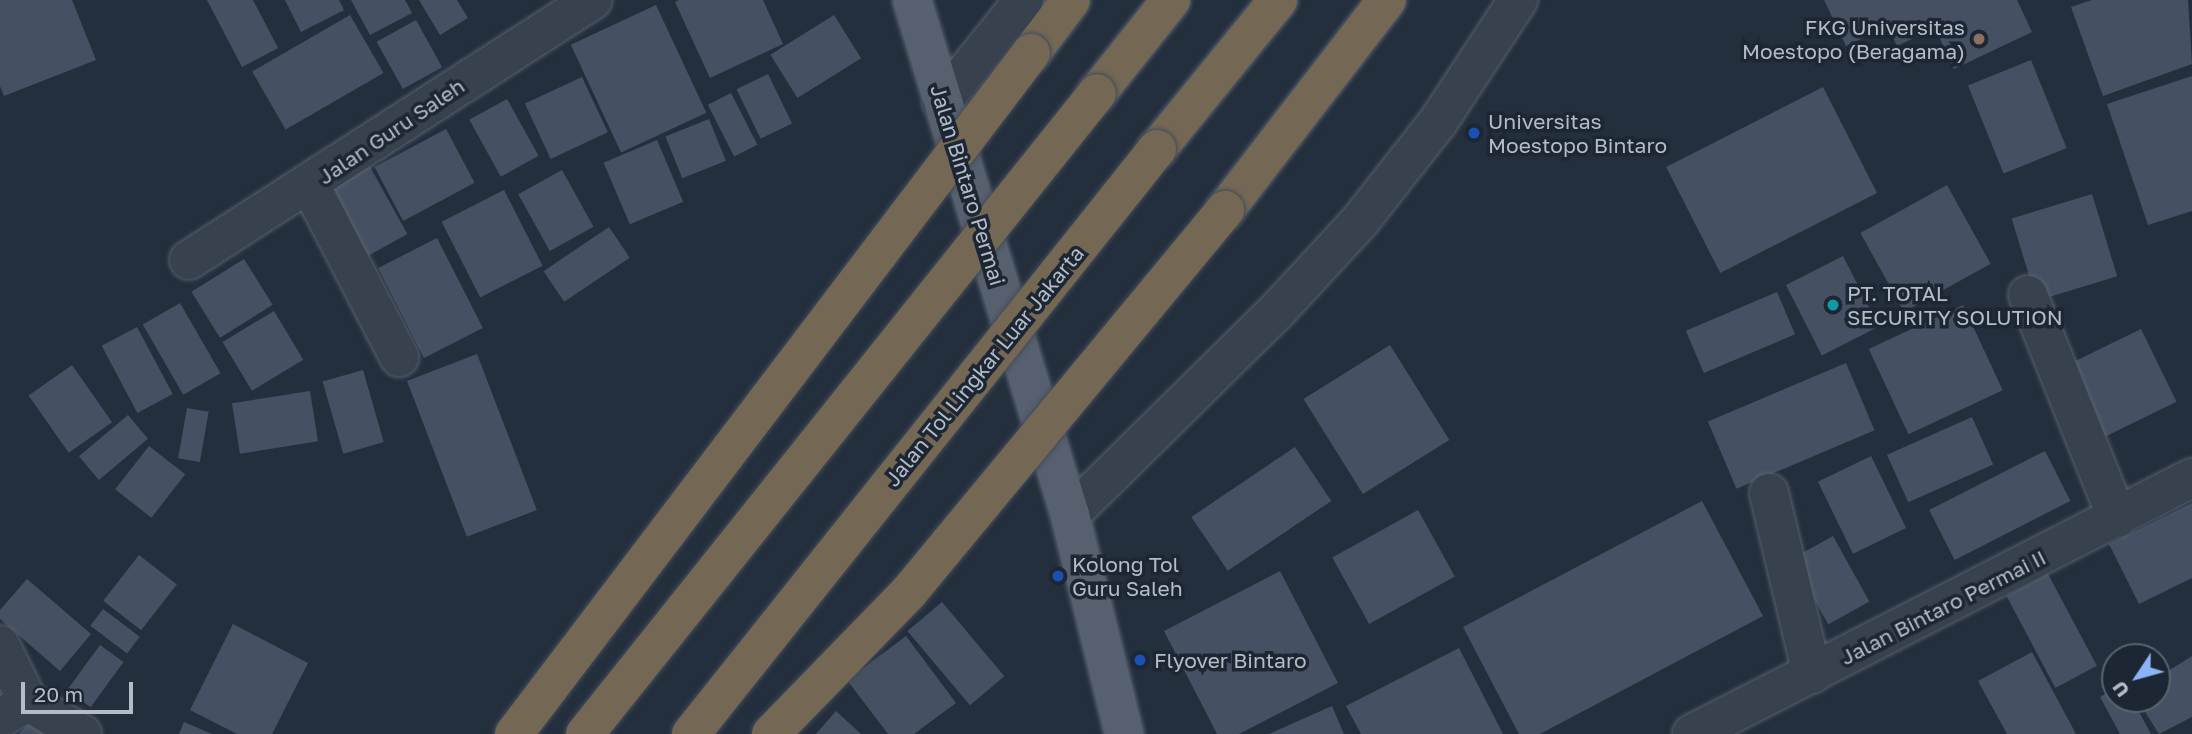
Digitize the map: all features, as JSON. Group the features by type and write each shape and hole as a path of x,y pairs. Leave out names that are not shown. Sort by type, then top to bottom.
{"highway":[{"path":"514,734 1071,0"},
{"path":"585,734 1171,0"},
{"name":"Jalan Tol Lingkar Luar Jakarta","path":"691,734 1278,0"},
{"path":"771,734 909,592 1225,210 1387,0"}],"main road":[{"name":"Jalan Bintaro Permai","path":"912,0 1070,515 1124,734"}],"street":[{"name":"Jalan Guru Saleh","path":"189,260 310,185 592,0"},
{"path":"942,102 1024,0"},
{"path":"1070,515 1277,312 1360,221 1438,122 1518,0"},
{"path":"310,185 399,358"},
{"path":"2028,295 2117,518"},
{"name":"Jalan Bintaro Permai II","path":"1692,734 2192,478"},
{"path":"1769,493 1812,674"},
{"path":"0,645 14,710 82,734"}],"building":[{"path":"0,0 72,0 96,60 4,96 0,86"},
{"path":"207,0 253,0 278,48 242,67"},
{"path":"285,0 339,0 344,10 301,32"},
{"path":"351,0 405,0 412,13 370,35"},
{"path":"419,0 457,0 468,18 440,35"},
{"path":"763,0 783,44 710,78 675,2"},
{"name":"FKG Universitas Moestopo (Beragama)","path":"1824,0 2017,0 2032,32 1954,69 1935,28 1897,46 1888,26 1846,46"},
{"path":"2092,0 2188,0 2192,64 2103,96 2071,7"},
{"path":"656,5 706,113 621,153 571,45"},
{"path":"350,15 384,73 286,130 252,72"},
{"path":"834,15 861,58 797,98 770,55"},
{"path":"416,20 442,67 403,89 377,42"},
{"path":"2031,60 2067,148 2004,174 1968,85"},
{"path":"768,74 792,123 761,139 737,89"},
{"path":"2192,76 2192,211 2148,225 2107,104"},
{"path":"582,77 608,132 551,159 525,104"},
{"path":"1823,87 1877,193 1720,273 1666,167"},
{"path":"731,93 757,145 734,156 708,105"},
{"path":"507,99 539,156 501,177 469,120"},
{"path":"709,119 726,161 682,178 665,137"},
{"path":"446,129 475,183 403,221 374,167"},
{"path":"657,140 683,202 630,224 604,163"},
{"path":"369,165 407,234 365,257 327,188"},
{"path":"562,170 594,227 550,251 518,194"},
{"path":"1947,185 1991,264 1904,312 1860,233"},
{"path":"504,190 543,266 480,298 442,222"},
{"path":"2092,194 2117,276 2037,301 2012,219"},
{"path":"609,227 630,258 564,302 544,271"},
{"path":"437,238 483,328 424,358 378,268"},
{"name":"PT. TOTAL SECURITY SOLUTION","path":"1843,256 1879,326 1822,355 1786,285"},
{"path":"244,259 273,305 220,338 191,292"},
{"path":"1777,292 1795,334 1704,373 1686,331"},
{"path":"180,303 221,373 183,395 143,324"},
{"path":"1963,305 2003,390 1908,434 1869,349"},
{"path":"274,311 303,360 252,391 223,342"},
{"path":"137,327 173,394 137,413 102,346"},
{"path":"2141,329 2177,402 2099,440 2064,367"},
{"path":"1390,345 1449,440 1363,494 1303,399"},
{"path":"477,354 537,510 467,537 407,381"},
{"path":"1846,363 1875,430 1736,489 1708,422"},
{"path":"72,365 112,422 69,453 29,395"},
{"path":"363,370 384,442 343,454 323,382"},
{"path":"310,391 318,441 240,454 232,403"},
{"path":"187,408 209,412 200,462 178,458"},
{"path":"128,415 148,439 99,480 79,456"},
{"path":"1972,417 1993,465 1908,502 1887,455"},
{"path":"149,446 185,474 151,518 115,489"},
{"path":"1295,447 1331,501 1228,571 1191,517"},
{"path":"2045,451 2070,501 1955,560 1929,510"},
{"path":"1871,456 1906,528 1853,554 1818,482"},
{"path":"1702,501 1763,616 1540,734 1519,734 1463,627"},
{"path":"2192,503 2192,578 2139,604 2109,544"},
{"path":"1418,510 1455,576 1369,624 1332,558"},
{"path":"1833,536 1869,602 1828,624 1792,559"},
{"path":"139,555 177,585 141,630 103,601"},
{"path":"1280,571 1338,683 1239,734 1217,734 1164,631"},
{"path":"2048,574 2097,666 2055,688 2007,596"},
{"path":"27,579 91,634 60,671 0,619 0,610"},
{"path":"942,602 1004,676 970,705 908,631"},
{"path":"103,609 140,637 127,653 90,626"},
{"path":"233,624 308,663 272,734 237,734 190,710"},
{"path":"906,636 956,703 914,734 888,734 847,680"},
{"path":"100,645 123,662 91,707 67,690"},
{"path":"1459,648 1503,734 1361,734 1346,706"},
{"path":"2032,652 2076,734 2007,734 1978,681"},
{"path":"2192,656 2192,717 2159,734 2146,713 2171,713 2171,669"},
{"path":"1332,706 1344,734 1269,734"},
{"path":"836,711 861,734 816,734"},
{"path":"2109,713 2140,713 2151,734 2120,734"},
{"path":"36,714 60,734 19,734"},
{"path":"184,722 212,734 179,734"}],"place":[{"name":"FKG Universitas Moestopo (Beragama)","path":"1979,39"},
{"name":"Universitas Moestopo Bintaro","path":"1474,133"},
{"name":"PT. TOTAL SECURITY SOLUTION","path":"1833,305"},
{"name":"Kolong Tol Guru Saleh","path":"1058,576"},
{"name":"Flyover Bintaro","path":"1140,660"}]}
